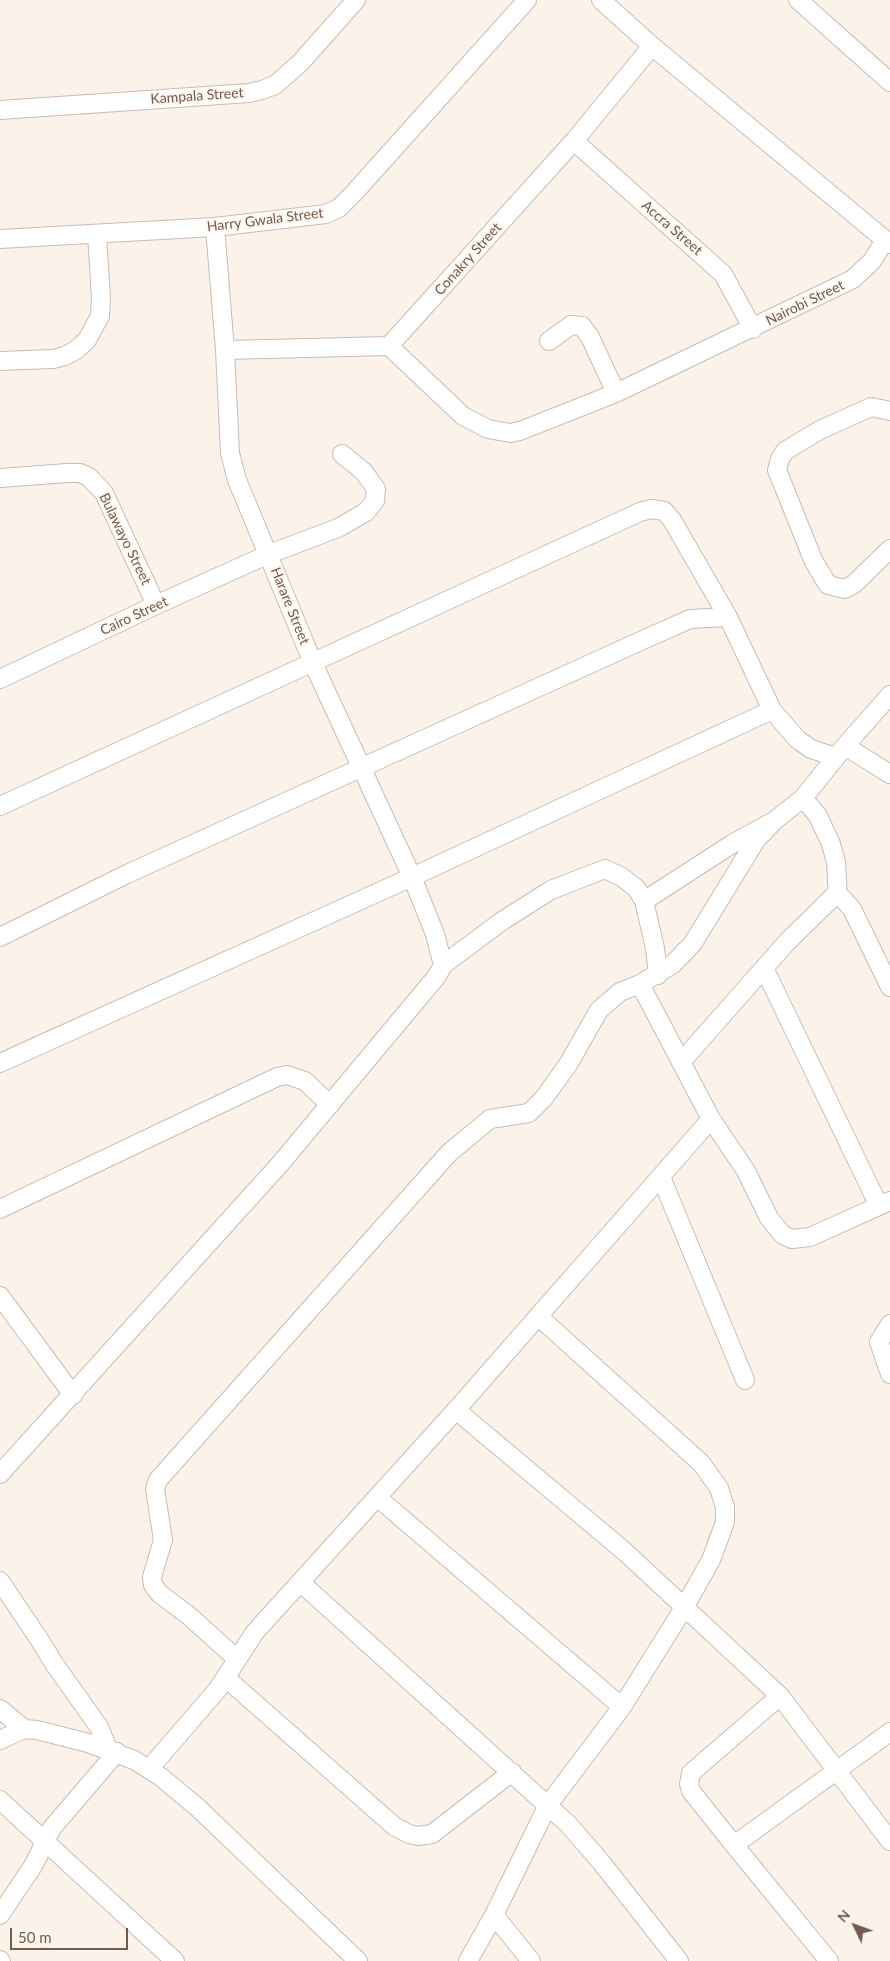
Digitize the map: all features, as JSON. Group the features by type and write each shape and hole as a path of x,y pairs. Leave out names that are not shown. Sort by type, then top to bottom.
{"street":[{"name":"Kampala Street","path":"0,110 249,93 262,90 275,85 300,63 356,0"},
{"name":"Harry Gwala Street","path":"0,239 97,235 215,226 310,218 326,214 339,208 527,0"},
{"name":"Nairobi Street","path":"389,346 463,416 476,424 500,432 520,431 616,393 753,329 853,279 872,261 887,242 652,46 601,0"},
{"path":"798,0 890,82"},
{"name":"Conakry Street","path":"389,346 574,141 652,46"},
{"name":"Accra Street","path":"574,141 723,274 753,329"},
{"name":"Harare Street","path":"215,226 225,350 230,453 237,480 313,664 412,877 435,934 443,965"},
{"path":"0,361 53,359 65,356 76,350 87,340 100,316 101,297 97,235"},
{"path":"549,341 571,326 582,326 590,337 616,393"},
{"path":"225,350 389,346"},
{"path":"890,411 871,407 861,410 785,451 780,459 777,470 814,562 828,584 836,588 845,589 854,584 890,549"},
{"name":"Cairo Street","path":"0,679 269,554 346,524 366,512 375,501 376,489 371,479 342,454"},
{"name":"Bulawayo Street","path":"0,478 67,473 80,473 89,477 104,493 156,605"},
{"path":"0,806 313,664 640,512 651,509 664,511 669,515 728,617 772,710 797,739 811,749 840,751 890,774"},
{"path":"0,936 126,874 690,619 728,617"},
{"path":"644,901 732,844 774,821 803,798 840,751 890,695"},
{"path":"0,1063 412,877 772,710"},
{"path":"803,798 818,816 831,844 836,862 838,897"},
{"path":"237,1659 188,1615 160,1594 154,1586 152,1577 163,1540 155,1489 158,1480 449,1153 490,1119 529,1113 544,1098 569,1063 599,1010 620,992 658,975 672,964 692,943 706,923 744,857 774,821"},
{"path":"0,1474 74,1396 330,1105 437,976 443,965 502,921 543,895 584,876 605,869 622,877 637,889 644,901 655,948 658,975"},
{"path":"682,1061 764,968 826,901 834,896 846,900 856,915 890,987"},
{"path":"640,984 712,1119 746,1171 769,1218 780,1232 788,1237 810,1237 885,1204 764,968"},
{"path":"0,1209 277,1077 286,1075 305,1081 330,1105"},
{"path":"149,1769 226,1678 255,1632 456,1410 712,1119"},
{"path":"661,1177 745,1380"},
{"path":"0,1296 74,1396"},
{"path":"468,1961 494,1915 548,1805 622,1707 685,1606 721,1537 725,1514 719,1488 700,1463 538,1316"},
{"path":"890,1324 879,1342 890,1374"},
{"path":"456,1410 624,1551 780,1696 890,1841"},
{"path":"377,1497 622,1707"},
{"path":"0,1581 40,1638 55,1665 100,1727 113,1751"},
{"path":"300,1582 548,1805 589,1848 679,1961"},
{"path":"226,1678 394,1826 409,1834 418,1836 432,1834 512,1772"},
{"path":"780,1696 698,1767 689,1779 691,1791 829,1961"},
{"path":"0,1709 24,1730"},
{"path":"0,1740 24,1730 46,1731 113,1751 149,1769 197,1807 358,1961"},
{"path":"734,1845 890,1732"},
{"path":"0,1916 33,1866 44,1841 56,1822 113,1751"},
{"path":"0,1800 175,1961"},
{"path":"494,1915 531,1961"}]}
